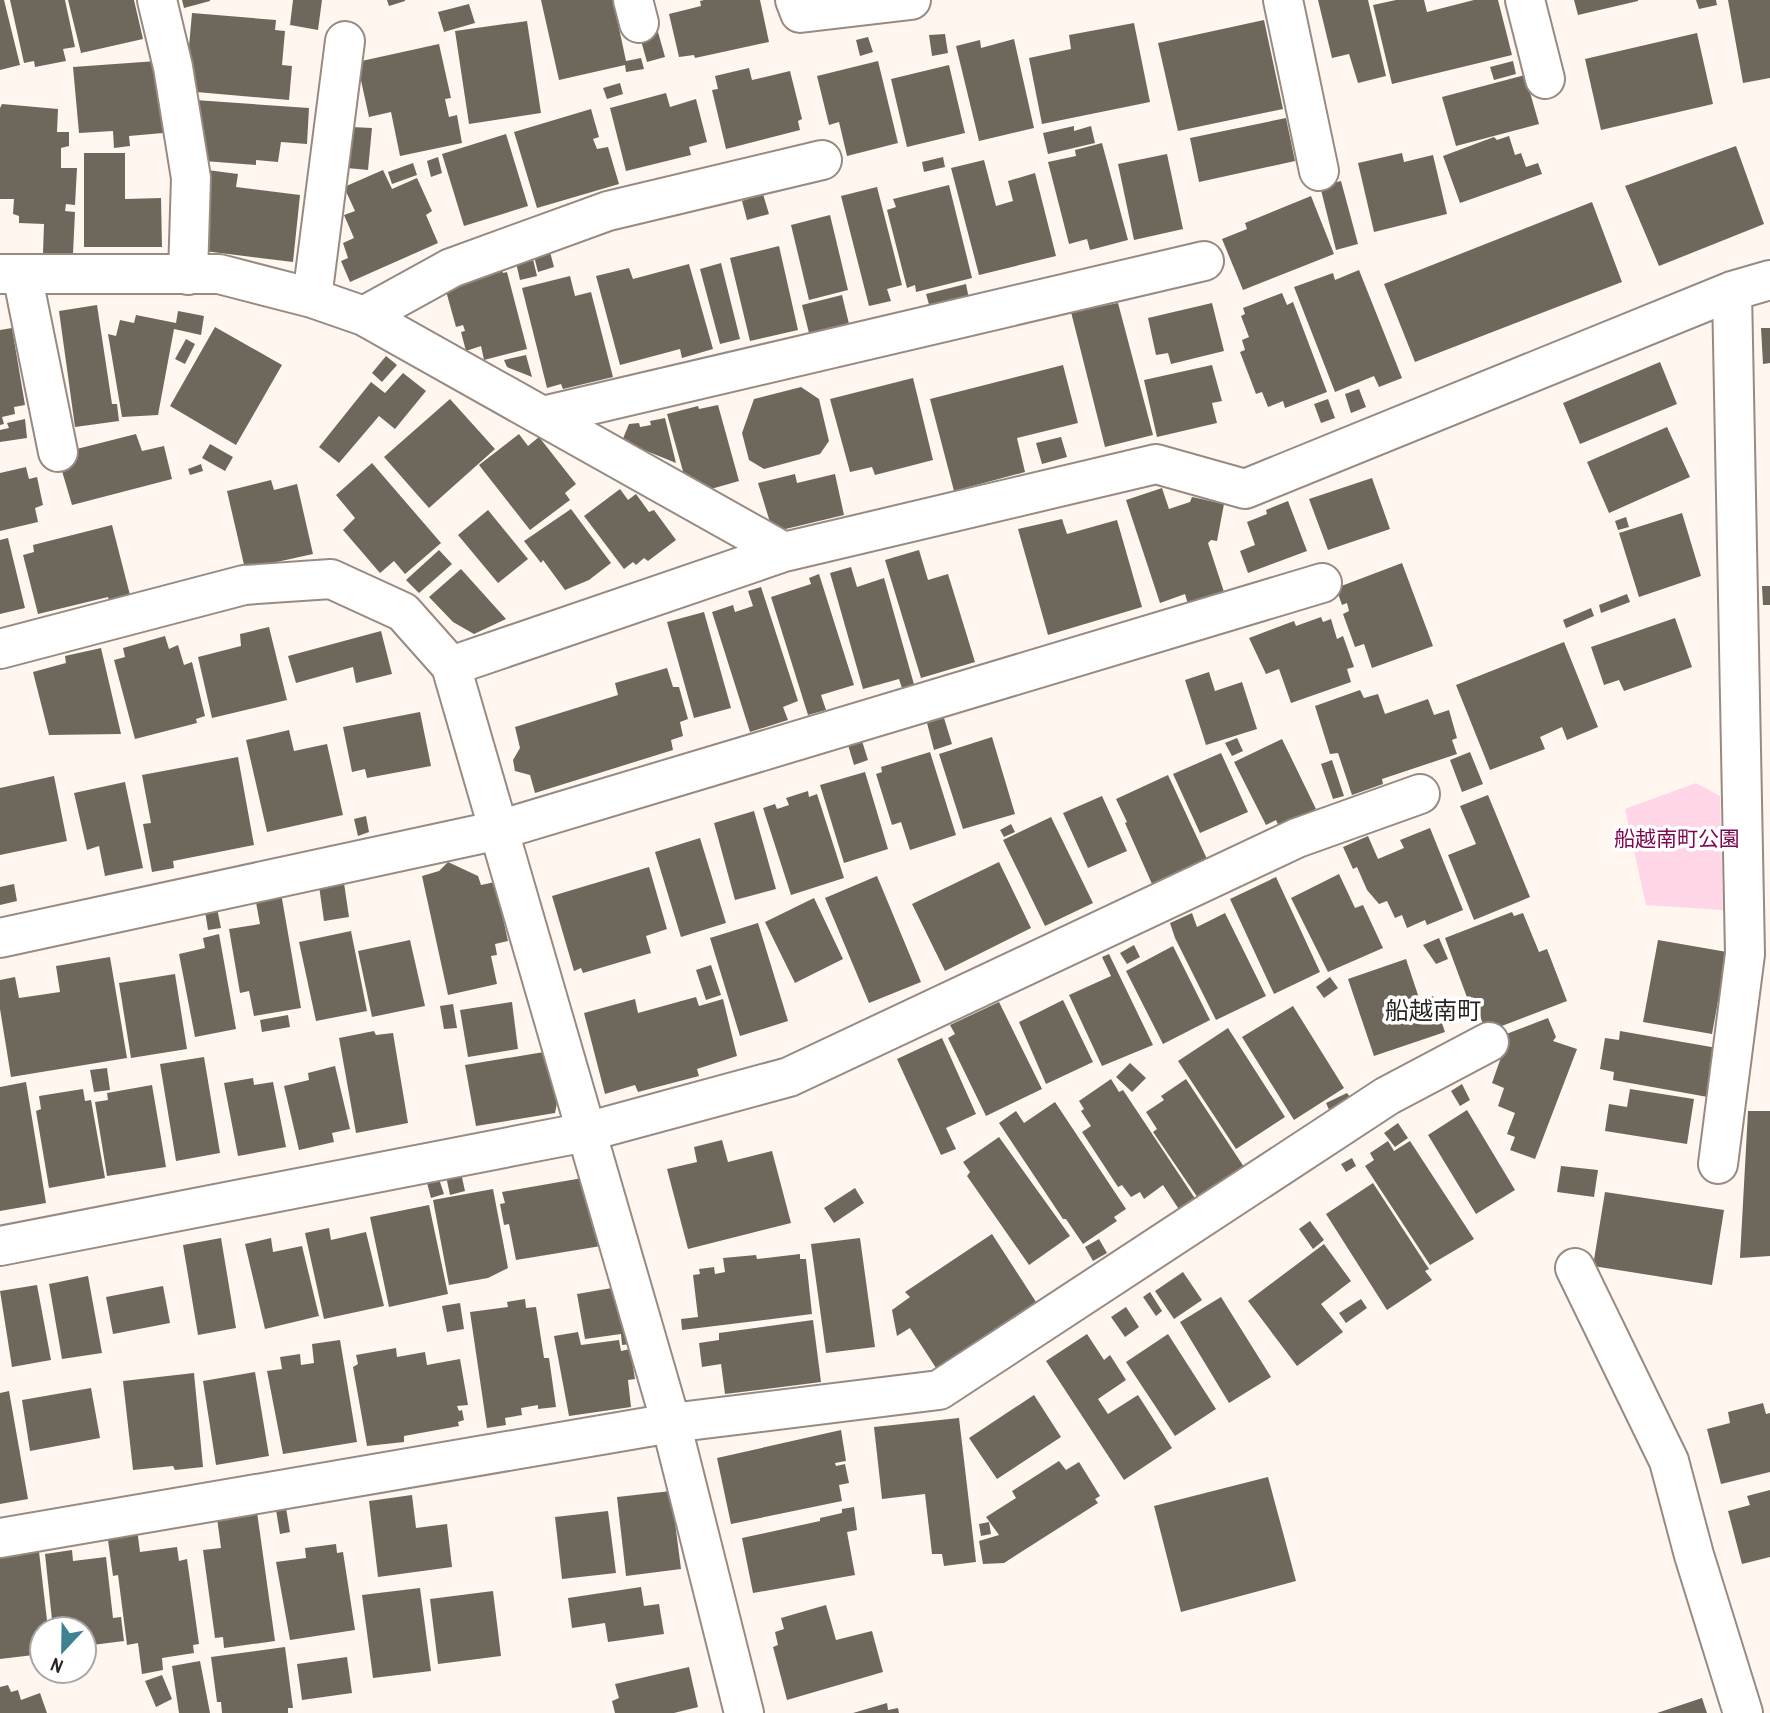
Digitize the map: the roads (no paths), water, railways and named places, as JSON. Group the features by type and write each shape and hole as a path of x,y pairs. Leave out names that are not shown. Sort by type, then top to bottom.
{"street":[{"path":"157,0 173,67 191,178 188,275"},
{"path":"794,0 800,13 911,0"},
{"path":"1283,0 1319,171"},
{"path":"1525,0 1545,79"},
{"path":"312,298 345,41"},
{"path":"364,316 451,268 608,211 822,160"},
{"path":"543,416 1204,261"},
{"path":"58,452 11,274 219,274 312,298 364,316 784,552"},
{"path":"451,666 784,552 1156,464 1245,489 1732,291 1770,280"},
{"path":"1718,1164 1745,954 1732,291"},
{"path":"0,649 244,585 331,579 403,612 451,666 671,1423 744,1713"},
{"path":"0,938 499,830 1322,583"},
{"path":"0,1246 586,1132 789,1077 1297,838 1420,794"},
{"path":"0,1538 671,1423 939,1390 1387,1096 1489,1042"},
{"path":"1575,1268 1670,1461 1694,1555 1743,1713"}],"district":[{"name":"船越南町","path":"1433,1011"}],"park label":[{"name":"船越南町公園","path":"1677,839"}]}
